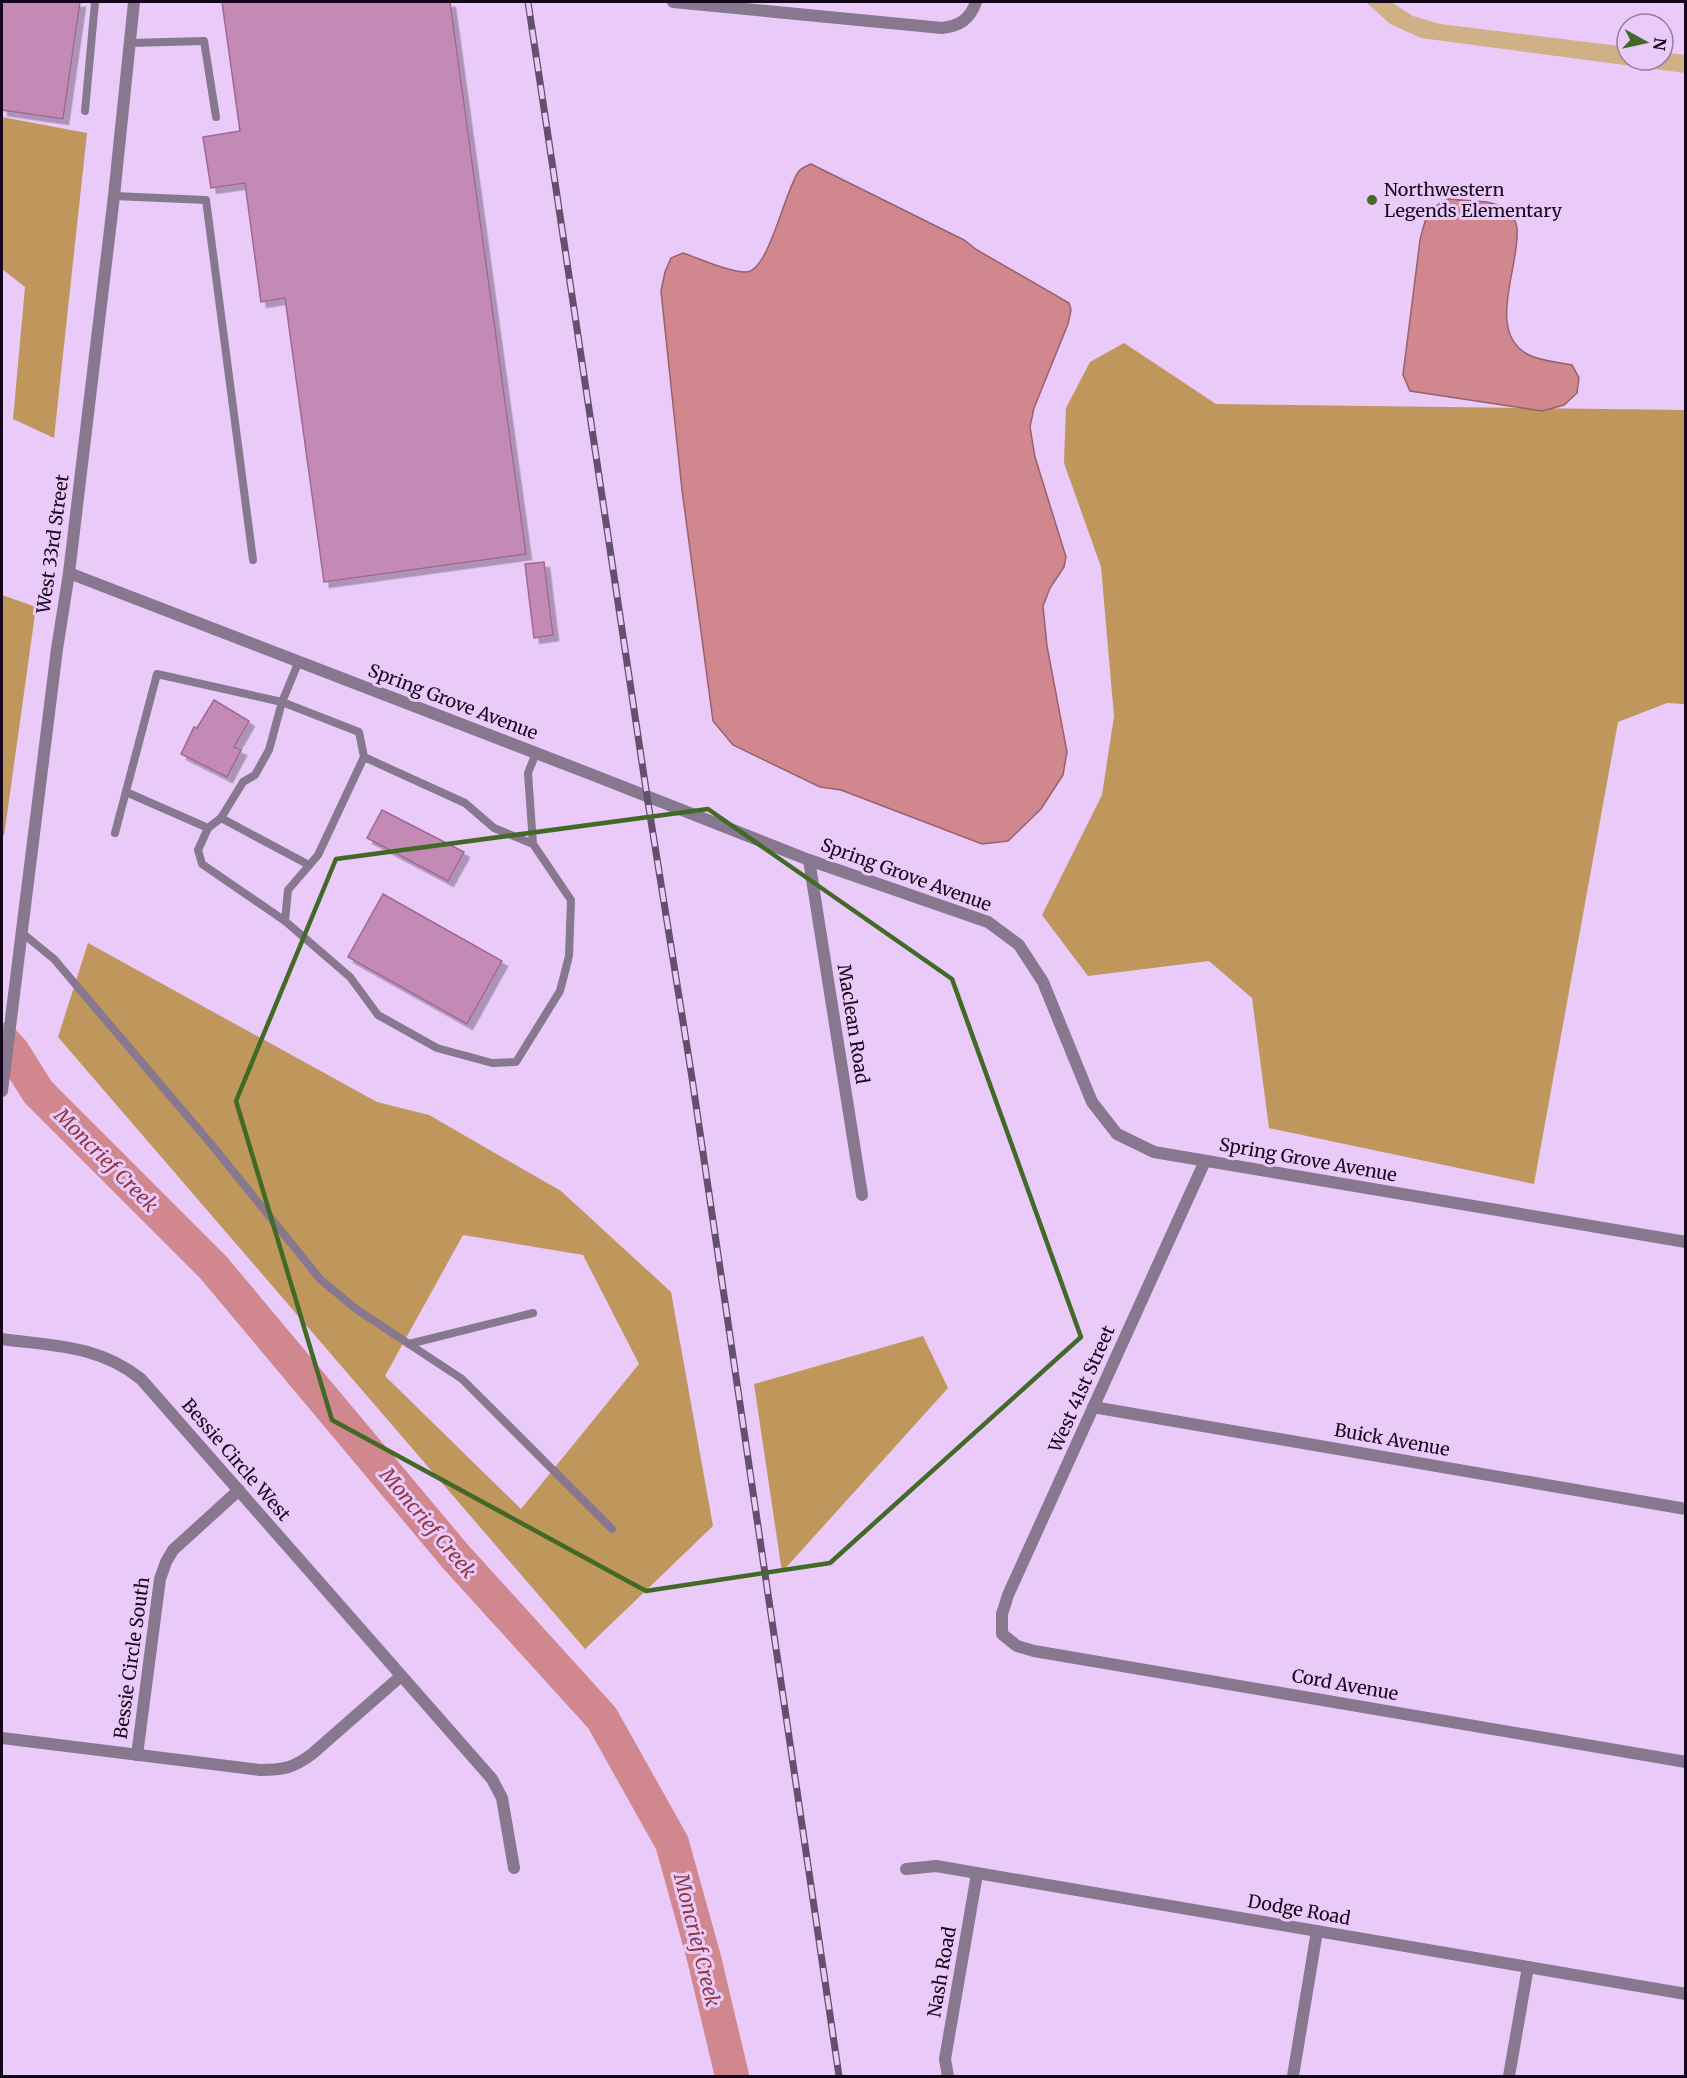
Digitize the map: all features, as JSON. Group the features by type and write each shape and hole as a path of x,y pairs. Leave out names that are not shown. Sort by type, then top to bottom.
{"street":[{"name":"West 33rd Street","path":"2,1091 57,649 69,573 114,196 134,2"},
{"path":"673,2 942,28 953,27 966,20 976,2"},
{"name":"Spring Grove Avenue","path":"69,573 809,860 988,922 1019,945 1043,982 1092,1102 1117,1134 1154,1152 1686,1242"},
{"name":"Maclean Road","path":"809,860 862,1195"},
{"name":"West 41st Street","path":"1002,1634 1002,1614 1008,1594 1205,1161"},
{"name":"Bessie Circle West","path":"2,1339 80,1349 104,1356 125,1366 141,1379 492,1779 502,1798 514,1868"},
{"name":"Buick Avenue","path":"1093,1407 1686,1509"},
{"name":"Bessie Circle South","path":"137,1755 160,1579 166,1562 173,1550 239,1490"},
{"name":"Cord Avenue","path":"1002,1634 1017,1646 1034,1651 1686,1762"},
{"path":"2,1738 260,1770 282,1770 296,1766 312,1755 401,1676"},
{"name":"Dodge Road","path":"906,1869 936,1866 1686,1994"},
{"name":"Nash Road","path":"948,2076 945,2059 977,1874"},
{"path":"1293,2076 1317,1931"},
{"path":"1509,2076 1528,1966"}],"lane":[{"path":"85,111 94,2"},
{"path":"129,43 204,41 216,117"},
{"path":"114,196 206,200 253,560"},
{"path":"299,662 282,702 269,750 255,775 243,782 221,818 208,828 198,850 202,864 285,921 350,977 378,1015 437,1048 492,1063 516,1062 560,991 569,956 571,900 533,844 528,772 536,753"},
{"path":"115,833 157,674 282,702 359,732 364,758 318,855 288,890 285,921"},
{"path":"364,758 465,803 494,828 533,844"},
{"path":"126,792 208,828"},
{"path":"221,818 309,865"},
{"path":"21,932 54,958 211,1144 320,1279 356,1309 462,1379 612,1529"},
{"path":"409,1344 533,1313"}],"highlighted area":[{"path":"708,809 952,979 1081,1337 830,1563 646,1591 332,1420 236,1101 336,859"}],"shaded area":[{"path":"1366,2 1391,2 1413,16 1440,24 1615,46 1615,64 1421,38 1390,24"},
{"path":"1675,54 1685,55 1685,73 1675,72"},
{"path":"2,117 87,133 54,438 13,419 25,287 2,269"},
{"path":"811,164 964,240 977,250 1069,303 1071,310 1068,324 1034,408 1030,427 1035,457 1066,557 1064,567 1050,588 1043,606 1047,646 1067,752 1063,775 1041,809 1008,841 982,844 841,790 820,787 733,745 713,721 682,490 661,291 671,258 683,253 731,270 746,272 754,268 769,245 799,171"},
{"path":"1449,199 1487,202 1509,208 1517,229 1517,244 1508,297 1509,330 1515,344 1527,354 1543,360 1572,365 1579,378 1577,393 1564,405 1542,411 1410,391 1403,375 1420,240 1431,210"},
{"path":"1124,343 1216,404 1685,410 1685,704 1667,703 1618,722 1534,1184 1269,1128 1252,998 1209,961 1088,976 1042,915 1102,795 1114,716 1101,567 1064,463 1066,408 1090,362"},
{"path":"2,595 36,607 4,836 2,834"},
{"path":"88,943 377,1102 429,1115 561,1191 671,1292 713,1526 585,1649 58,1037","holes":["463,1235 583,1255 639,1364 521,1509 385,1376"]},
{"path":"923,1336 948,1388 782,1572 754,1384"}],"building":[{"path":"2,2 80,2 63,119 2,110"},
{"path":"222,2 450,2 526,554 324,582 285,298 261,302 245,183 211,188 203,137 240,131"},
{"path":"544,562 553,635 534,638 525,564"},
{"path":"214,700 249,721 234,747 241,750 227,777 181,754 194,727 197,728"},
{"path":"382,810 464,852 448,881 367,838"},
{"path":"383,894 502,961 467,1024 348,957"}],"waterway":[{"name":"Moncrief Creek","path":"2,1040 13,1052 38,1092 213,1267 455,1556 602,1718 672,1843 704,1958 732,2076"}],"railway":[{"path":"528,2 647,796 692,1078 839,2076"}],"place":[{"name":"Northwestern Legends Elementary","path":"1372,200"}]}
